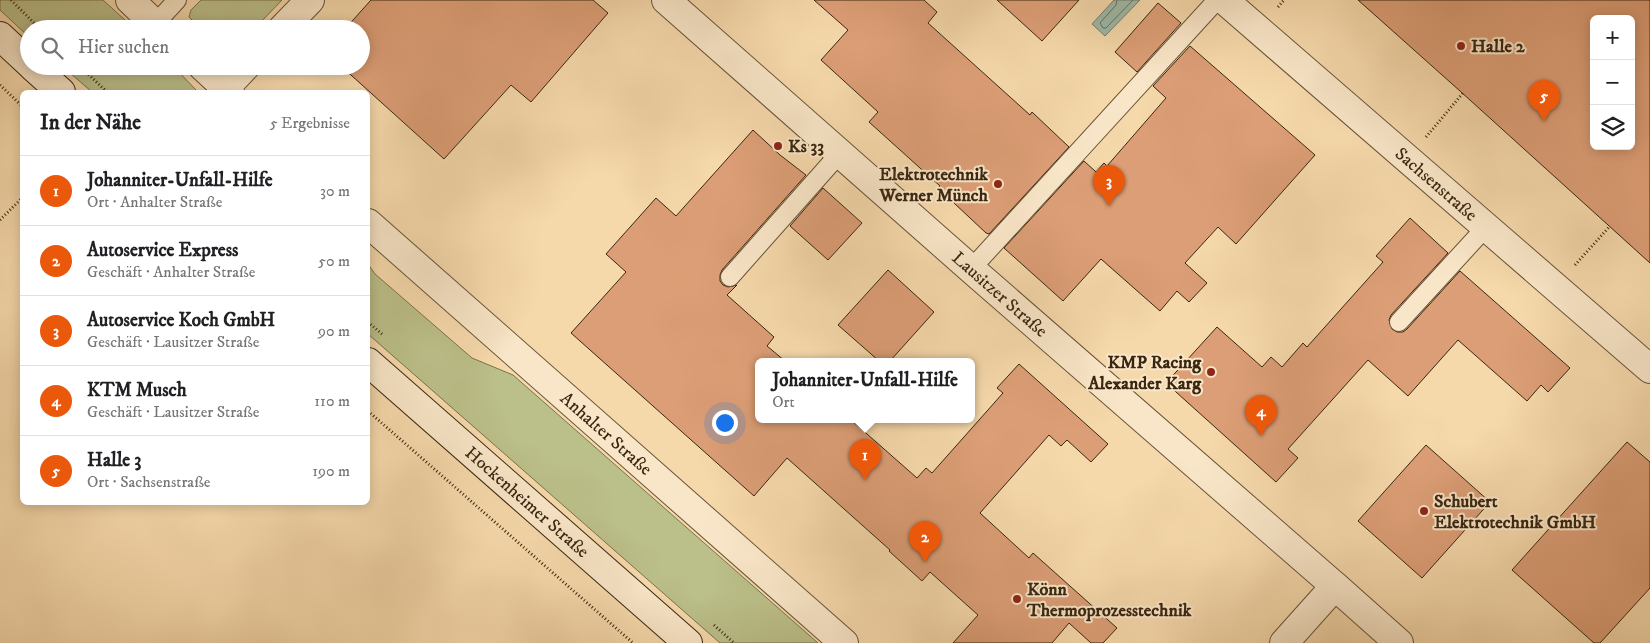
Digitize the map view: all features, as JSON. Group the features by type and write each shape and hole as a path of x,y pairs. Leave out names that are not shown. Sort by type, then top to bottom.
{"street":[{"path":"130,0 152,20"},
{"path":"291,20 310,0"},
{"name":"Lausitzer Straße","path":"666,0 1399,643"},
{"name":"Sachsenstraße","path":"1224,0 1650,369"},
{"path":"0,36 20,55"},
{"path":"42,75 59,90"},
{"path":"212,75 228,90 239,75"},
{"name":"Anhalter Straße","path":"370,225 844,643"},
{"name":"Hockenheimer Straße","path":"370,364 688,643"},
{"path":"1284,643 1335,586"}],"lane":[{"path":"162,20 177,0"},
{"path":"971,269 1217,0"},
{"path":"730,277 840,154"},
{"path":"1399,322 1486,227"}],"path":[{"path":"10,0 31,20"},
{"path":"1276,10 1284,0"},
{"path":"89,75 105,90"},
{"path":"0,85 20,104"},
{"path":"1424,139 1463,93"},
{"path":"0,220 20,200"},
{"path":"1572,269 1610,226"},
{"path":"370,413 633,643"}],"green space":[{"path":"0,0 103,0 125,20 20,20 20,29 0,10"},
{"path":"201,0 282,0 263,20 192,20 189,17 191,10"},
{"path":"72,75 182,75 196,90 90,90"},
{"path":"370,267 375,274 472,358 513,375 818,643 720,643 370,336"}],"water":[{"path":"1114,0 1140,0 1105,36 1092,24"}],"building":[{"path":"371,0 593,0 608,13 531,102 511,85 444,159 370,92 370,90 351,75 370,75 370,20 353,20"},
{"path":"814,0 924,0 937,12 928,23 1030,115 1032,112 1069,147 989,234 986,233 938,188 940,186 869,122 878,112 821,60 848,30"},
{"path":"997,0 1079,0 1042,41"},
{"path":"1358,0 1650,0 1650,263 1460,91"},
{"path":"1158,3 1181,23 1137,72 1115,52"},
{"path":"1190,46 1315,155 1236,244 1218,227 1185,263 1207,283 1189,302 1177,291 1160,311 1101,259 1063,301 1004,248 1084,161 1096,172 1104,163 1107,166 1166,98 1153,86"},
{"path":"753,130 780,155 806,175 722,270 720,275 720,281 723,285 728,287 737,285 727,295 774,337 767,346 781,358 755,358 755,423 855,423 917,478 926,468 932,473 1003,393 997,388 1019,364 1108,444 1091,462 1067,440 1061,446 1049,435 980,513 1029,558 1033,553 1117,628 1103,643 1091,643 1069,623 1052,643 953,643 978,615 930,572 922,581 787,458 754,496 571,333 626,272 606,254 656,198 676,216"},
{"path":"823,188 862,223 828,260 790,226"},
{"path":"1410,218 1448,253 1391,315 1389,320 1392,329 1397,332 1403,332 1407,329 1460,271 1570,368 1548,392 1541,385 1527,401 1458,340 1408,396 1368,360 1288,449 1298,458 1276,482 1166,383 1217,327 1262,367 1271,357 1282,367 1303,343 1307,347 1383,262 1376,256"},
{"path":"888,270 934,312 893,358 876,358 838,325"},
{"path":"1627,442 1650,462 1650,588 1600,643 1594,643 1512,570"},
{"name":"Schubert Elektrotechnik GmbH","path":"1426,445 1490,502 1422,578 1358,521"}],"place":[{"name":"Halle 2","path":"1461,46"},
{"name":"Halle 3","path":"1544,121"},
{"name":"Ks 33","path":"778,146"},
{"name":"Elektrotechnik Werner Münch","path":"998,184"},
{"name":"Autoservice Koch GmbH","path":"1109,206"},
{"name":"KMP Racing Alexander Karg","path":"1211,372"},
{"name":"KTM Musch","path":"1261,436"},
{"name":"Johanniter-Unfall-Hilfe","path":"865,480"},
{"name":"Schubert Elektrotechnik GmbH","path":"1424,511"},
{"name":"Autoservice Express","path":"925,562"},
{"name":"Könn Thermoprozesstechnik","path":"1017,599"}]}
